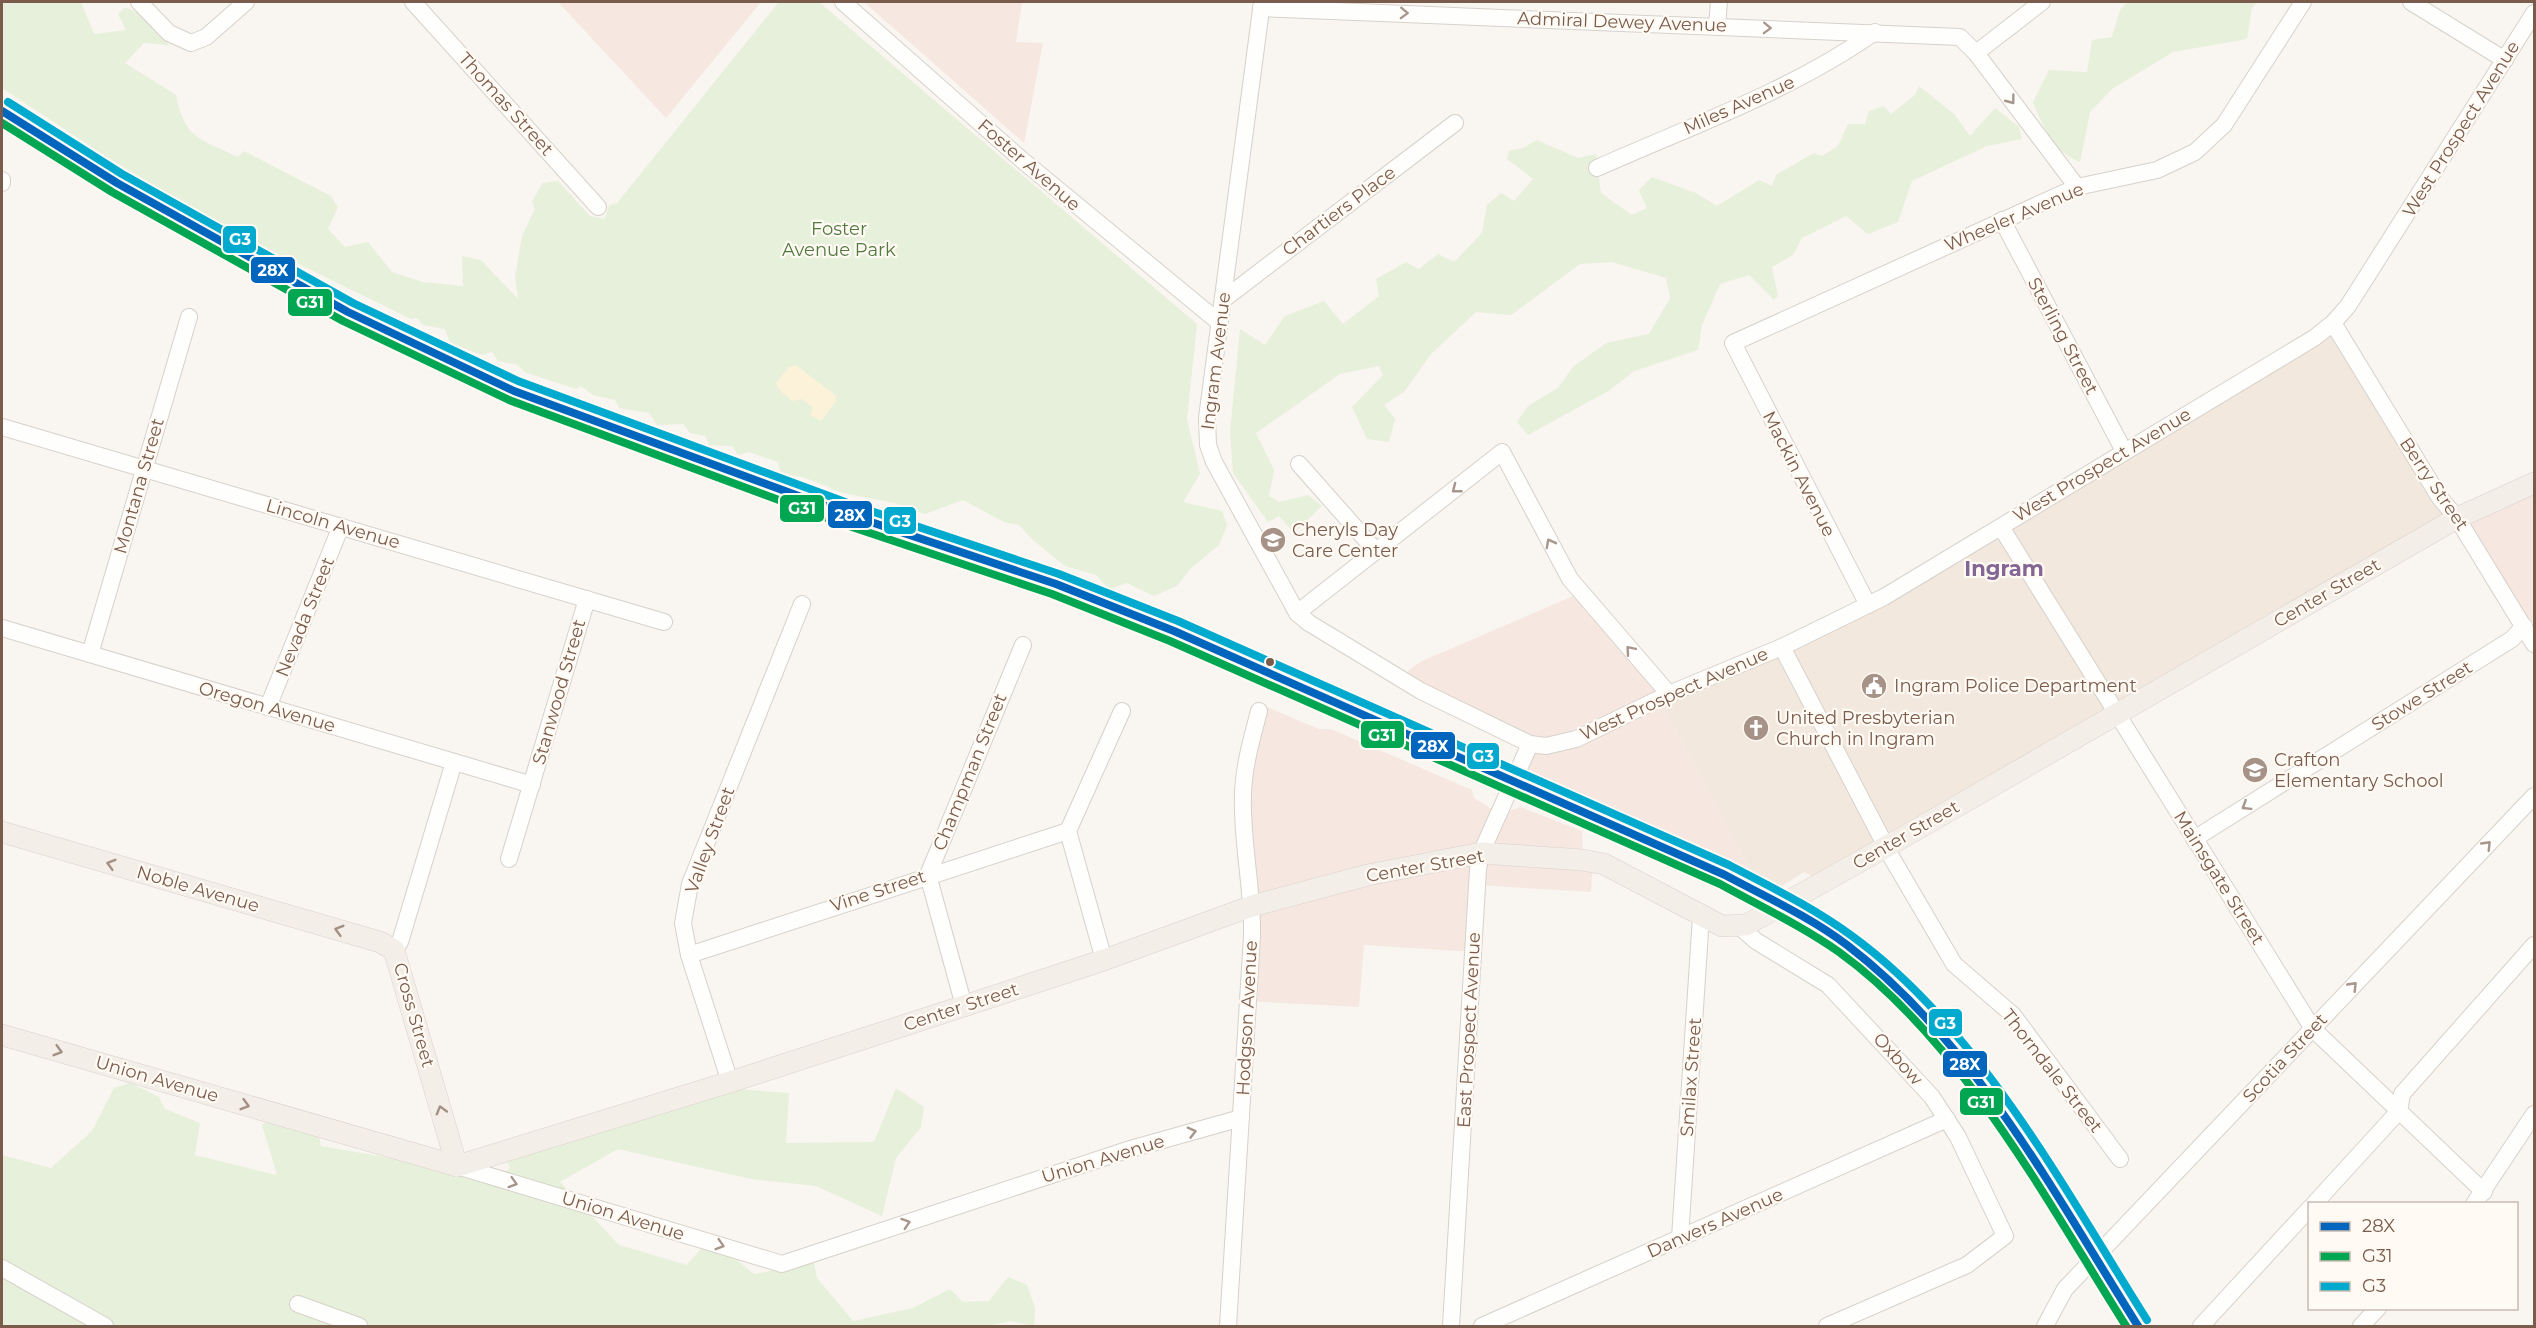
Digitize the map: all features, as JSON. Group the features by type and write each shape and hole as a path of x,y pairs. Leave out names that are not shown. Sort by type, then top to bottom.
{"main road":[{"name":"Center Street","path":"457,1166 964,1006 1104,960 1252,906 1368,875 1481,853 1582,860 1604,864 1722,926 1747,923 1886,847 2457,518 2535,483"},
{"name":"Noble Avenue","path":"2,832 369,939 394,950"},
{"name":"Cross Street","path":"394,950 457,1166"},
{"name":"Union Avenue","path":"2,1035 457,1166"}],"street":[{"path":"139,2 169,33 190,43 206,37 246,2"},
{"name":"Thomas Street","path":"413,2 598,207"},
{"name":"Foster Avenue","path":"843,2 1040,175 1220,323"},
{"path":"1717,26 1719,2"},
{"path":"1976,53 2042,2"},
{"name":"Wheeler Avenue","path":"1733,343 2077,187 2157,171 2195,152 2224,125 2303,2"},
{"path":"2411,2 2505,60"},
{"name":"Ingram Avenue","path":"1262,4 1207,418 1208,445 1252,533 1297,613 1309,623 1421,691 1530,744"},
{"name":"Admiral Dewey Avenue","path":"1262,4 1960,37 1976,53 2077,187"},
{"name":"West Prospect Avenue","path":"1530,744 1546,746 1576,739 1669,694 1782,647 1868,605 2314,338 2333,323 2348,306 2535,14"},
{"name":"Miles Avenue","path":"1597,168 1800,77 1838,58 1875,32"},
{"name":"Chartiers Place","path":"1224,300 1455,123"},
{"name":"Sterling Street","path":"2002,220 2124,452"},
{"name":"Montana Street","path":"90,654 189,317"},
{"name":"Berry Street","path":"2333,323 2440,498 2457,518 2535,644"},
{"name":"Mackin Avenue","path":"1733,343 1806,490 1868,605"},
{"name":"Lincoln Avenue","path":"2,427 664,622"},
{"path":"1297,613 1502,452 1570,579 1669,694"},
{"path":"1299,464 1376,551"},
{"name":"Nevada Street","path":"268,707 341,526"},
{"name":"Mainsgate Street","path":"2001,527 2313,1029 2399,1111 2479,1198"},
{"name":"Stanwood Street","path":"509,858 587,599"},
{"name":"Valley Street","path":"729,1082 689,954 683,923 690,884 802,604"},
{"name":"Stowe Street","path":"2194,839 2512,639 2524,626"},
{"name":"Oregon Avenue","path":"2,628 532,785"},
{"name":"Champman Street","path":"928,875 1023,645"},
{"name":"Thorndale Street","path":"1782,647 1886,847 1954,964 2013,1015 2120,1159"},
{"path":"1104,960 1068,831 1122,711"},
{"name":"Hodgson Avenue","path":"1228,1326 1252,906 1243,794 1244,771 1259,711"},
{"name":"East Prospect Avenue","path":"1451,1326 1481,853 1530,744"},
{"name":"Cross Street","path":"394,950 400,942 454,762"},
{"name":"Scotia Street","path":"2044,1326 2065,1289 2535,796"},
{"name":"Vine Street","path":"689,954 1068,831"},
{"path":"928,875 964,1006"},
{"name":"Smilax Street","path":"1680,1238 1701,916"},
{"name":"Oxbow","path":"1747,923 1756,941 1820,980 1840,996 1932,1097 1947,1119 2006,1236 1967,1265 1827,1326"},
{"path":"2315,1202 2399,1111 2402,1094 2535,945"},
{"path":"2479,1198 2535,1114"},
{"name":"Union Avenue","path":"457,1166 782,1264 1126,1150 1241,1118"},
{"name":"Danvers Avenue","path":"1482,1326 1947,1119"},
{"path":"2201,1326 2308,1210"},
{"path":"2,1268 105,1326"},
{"path":"298,1304 359,1326"},
{"path":"2361,1326 2376,1310"}],"shaded area":[{"path":"558,2 761,2 666,118"},
{"path":"864,2 1022,2 1016,42 1043,43 1024,143"},
{"path":"2333,323 2457,518 1824,882 1804,872 1780,887 1750,870 1659,699 1868,605"},
{"path":"2534,483 2534,620 2524,626 2457,518"},
{"path":"1580,593 1669,694 1659,699 1750,870 1535,773 1522,765 1530,744 1402,680 1409,670 1420,662"},
{"path":"1267,707 1319,729 1331,729 1472,790 1474,798 1500,814 1521,807 1582,831 1583,859 1593,861 1591,892 1477,885 1473,952 1364,945 1359,1007 1248,1001 1243,812 1259,711"}],"green space":[{"name":"Foster Avenue Park","path":"2,2 81,2 94,34 126,30 118,14 125,7 144,16 163,21 168,45 144,43 125,63 176,95 184,121 196,136 238,157 244,151 331,196 338,207 328,229 345,247 368,242 392,272 423,282 463,286 462,256 481,260 518,299 515,277 522,236 535,209 532,202 542,183 558,181 590,216 605,219 609,205 617,203 779,2 819,2 1197,324 1187,419 1200,474 1183,502 1222,511 1227,525 1219,545 1190,569 1177,586 1154,596 1127,583 1109,589 1096,575 1065,566 1034,541 1019,525 1004,522 963,500 925,514 894,503 843,493 803,477 781,474 778,462 749,452 738,455 732,446 709,445 705,436 690,433 683,424 657,425 649,413 619,408 615,400 593,395 581,386 576,389 524,372 518,365 498,361 492,352 482,355 450,343 445,329 423,325 417,318 411,319 221,226 107,157 2,88"},
{"path":"2127,2 2257,2 2252,8 2247,39 2173,52 2112,89 2090,112 2080,162 2071,158 2056,145 2045,129 2033,102 2049,70 2087,72 2092,40 2112,37 2120,10"},
{"path":"1919,86 1954,114 1970,136 1995,108 2019,127 2022,139 1987,146 1912,181 1898,222 1868,234 1846,216 1802,238 1793,255 1772,267 1778,296 1774,300 1749,275 1720,284 1702,325 1698,350 1634,371 1610,390 1528,435 1517,422 1528,406 1558,388 1573,367 1606,343 1649,334 1670,298 1666,278 1612,262 1580,264 1511,315 1476,312 1430,355 1405,391 1384,405 1395,419 1389,442 1367,439 1352,407 1383,375 1379,366 1340,374 1256,433 1274,470 1269,496 1279,502 1308,495 1322,506 1294,533 1279,516 1268,522 1233,473 1230,432 1240,329 1265,345 1285,316 1324,301 1343,324 1379,296 1376,279 1406,262 1419,269 1438,254 1454,262 1482,233 1487,205 1501,193 1514,201 1533,179 1507,159 1509,151 1523,148 1537,140 1578,158 1596,154 1601,193 1632,215 1647,208 1639,190 1652,177 1696,193 1717,206 1759,180 1772,186 1776,175 1814,153 1822,156 1838,146 1848,124 1865,124 1869,111 1884,106 1891,114 1915,95"},
{"path":"130,1083 159,1097 165,1109 200,1123 195,1155 277,1175 262,1125 287,1107 315,1116 321,1146 425,1164 496,1185 510,1167 506,1161 684,1085 789,1093 786,1143 874,1142 896,1088 924,1107 921,1127 896,1158 882,1216 816,1186 751,1179 618,1149 560,1182 619,1245 687,1265 703,1246 737,1260 754,1274 814,1263 817,1278 853,1321 913,1308 950,1289 963,1302 989,1301 1008,1277 1027,1285 1035,1308 1034,1326 1010,1321 988,1326 2,1326 2,1155 51,1168 92,1131 114,1088"}],"sand":[{"path":"796,365 835,395 836,401 821,421 810,415 813,408 802,399 792,401 778,389 776,383 789,367"}],"transit line":[{"name":"G3","path":"8,102 122,174 353,303 518,381 856,506 1059,574 1178,621 1729,865 1807,907 1852,936 1898,974 1940,1017 1980,1064 2051,1165 2147,1320"},
{"name":"28X","path":"2,111 117,183 348,312 514,391 853,516 1056,584 1174,631 1725,875 1803,916 1847,945 1893,984 1935,1027 2009,1122 2138,1326"},
{"name":"G31","path":"2,123 112,192 343,321 509,400 849,526 1052,594 1170,641 1720,884 1796,925 1839,952 1883,988 1924,1030 1963,1076 1999,1125 2126,1326"}],"place":[{"name":"Cheryls Day Care Center","path":"1273,540"},
{"name":"Ingram Police Department","path":"1874,686"},
{"name":"United Presbyterian Church in Ingram","path":"1756,728"},
{"name":"Crafton Elementary School","path":"2255,770"}],"district":[{"name":"Ingram","path":"2004,568"}]}
